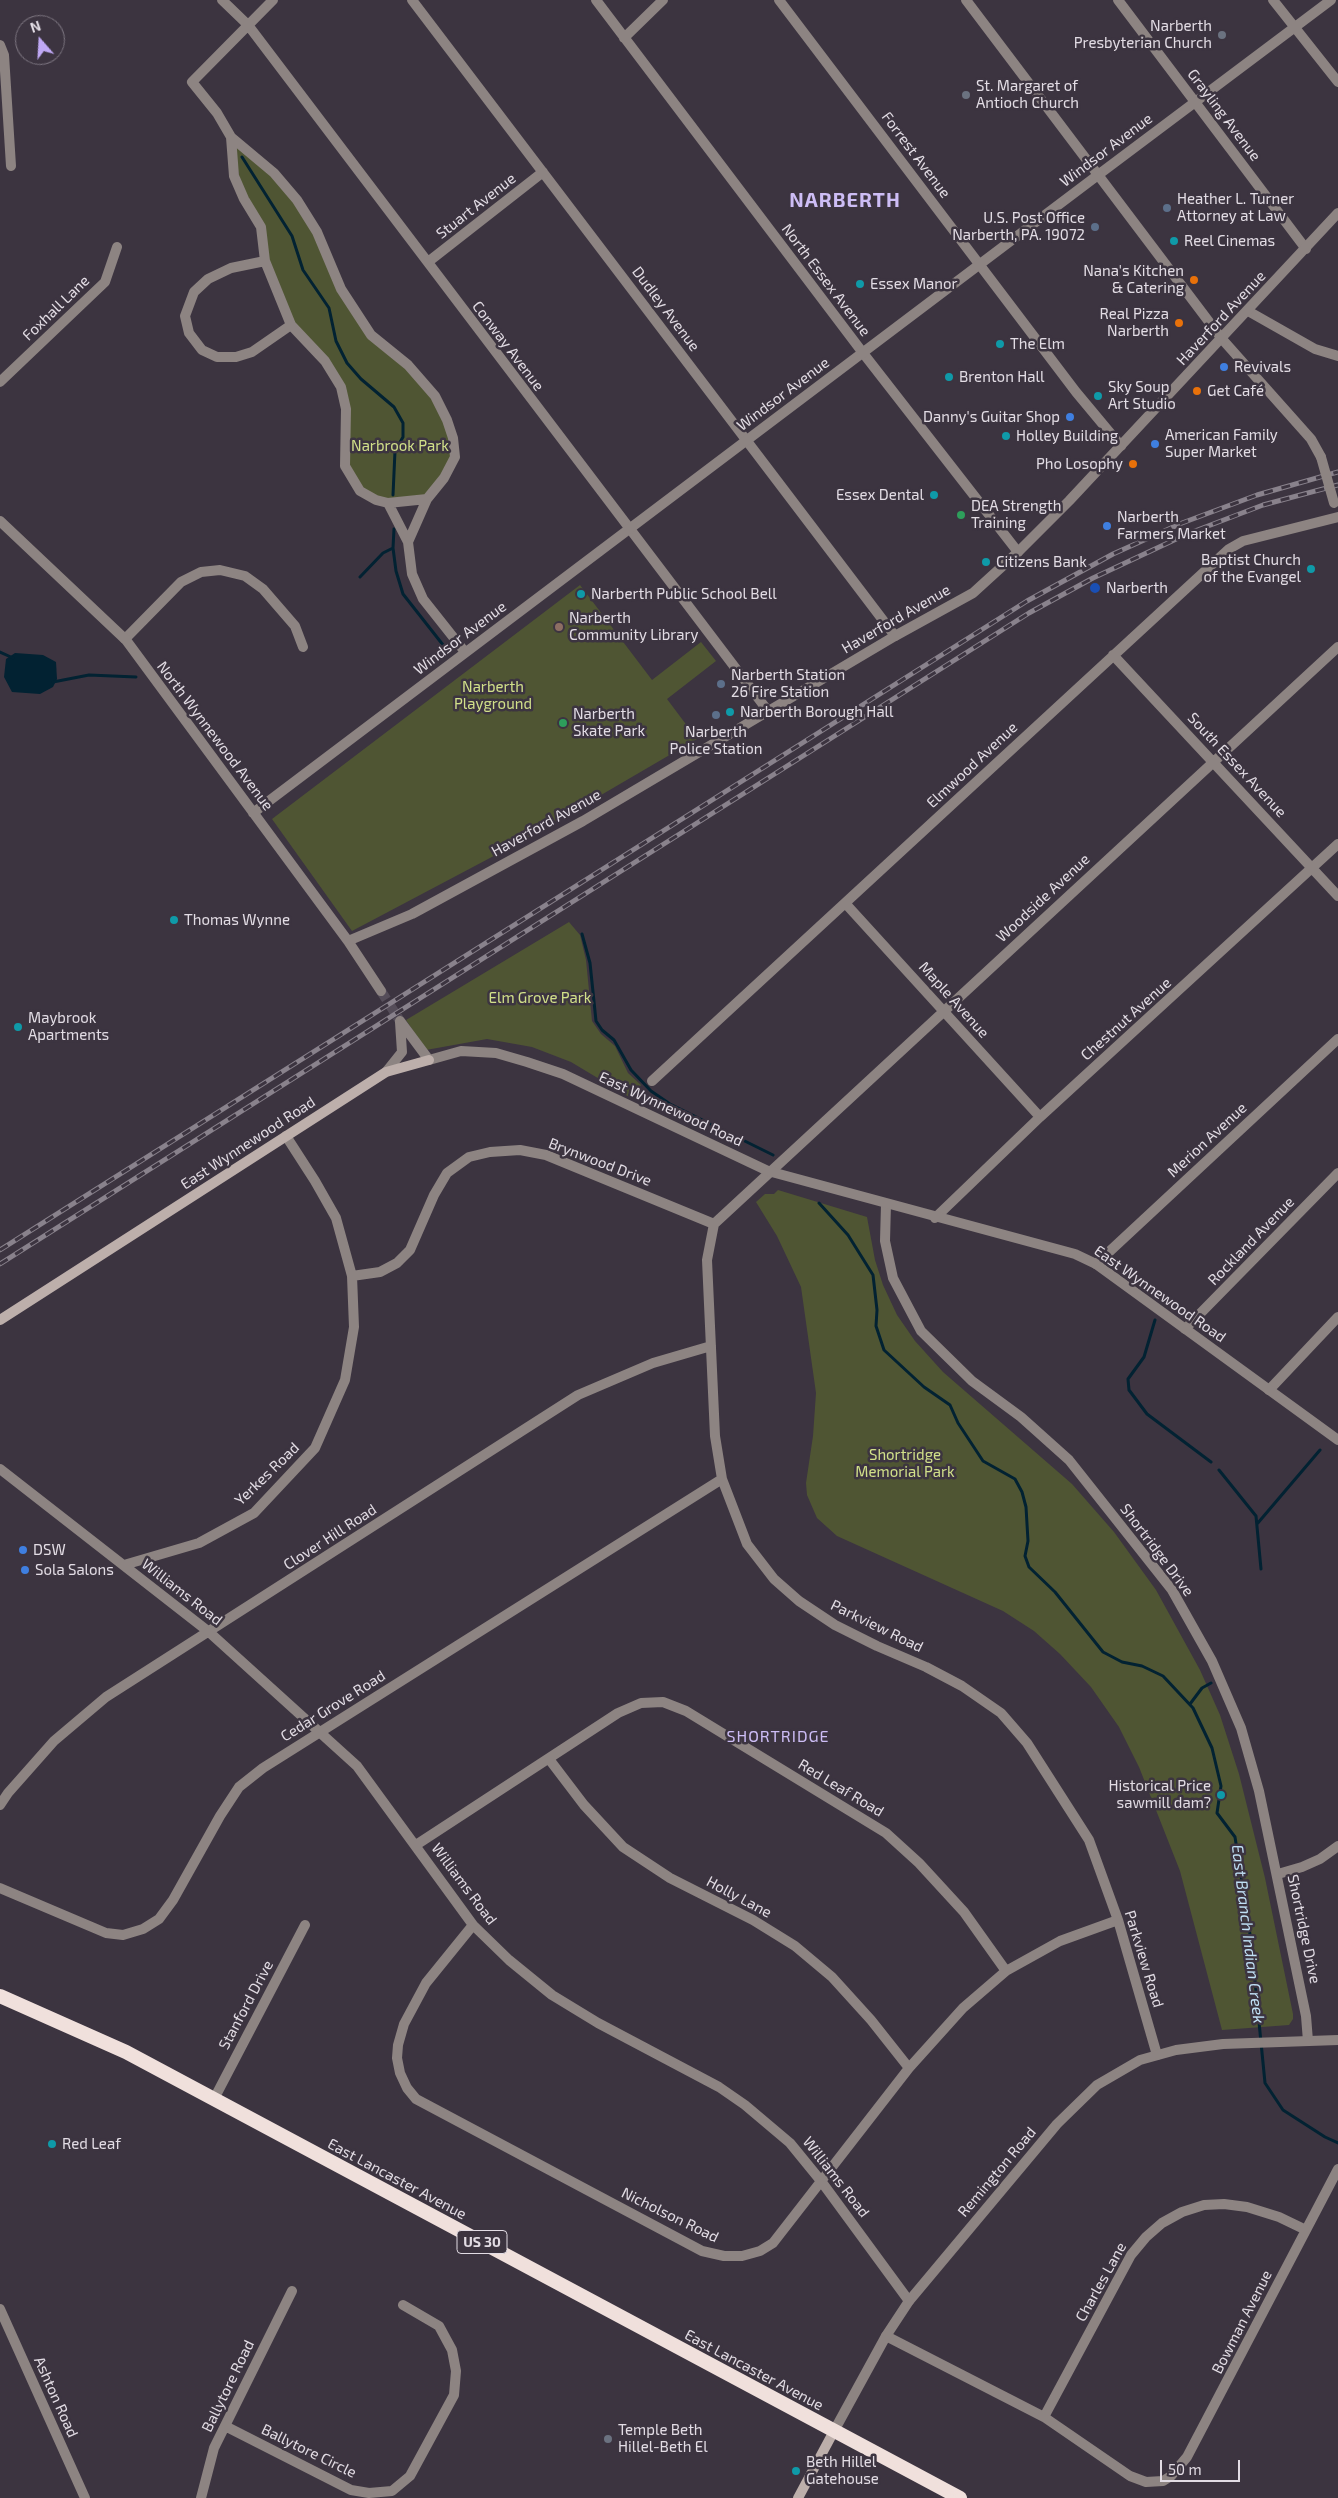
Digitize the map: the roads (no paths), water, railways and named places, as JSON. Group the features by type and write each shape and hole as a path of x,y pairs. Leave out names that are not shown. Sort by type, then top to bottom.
{"highway":[{"name":"East Lancaster Avenue","path":"0,1996 126,2052 960,2498"}],"main road":[{"name":"East Wynnewood Road","path":"0,1320 386,1072 429,1060"},
{"name":"Remington Road","path":"798,2498 834,2430"}],"street":[{"name":"Conway Avenue","path":"222,0 248,25 768,711"},
{"path":"273,0 192,82 217,113 231,137 274,173 297,200 317,232 341,289 371,335 408,366 439,404 453,438 455,457 444,478 427,499 408,542"},
{"name":"Dudley Avenue","path":"412,0 895,636"},
{"name":"North Essex Avenue","path":"596,0 862,353 1018,552"},
{"path":"624,38 663,0"},
{"name":"Forrest Avenue","path":"779,0 1121,446"},
{"path":"966,0 1222,339 1311,439 1321,457 1338,516"},
{"name":"Grayling Avenue","path":"1118,0 1306,248"},
{"path":"1273,0 1338,82"},
{"name":"Windsor Avenue","path":"253,813 1331,0"},
{"path":"0,45 4,55 10,166"},
{"path":"231,137 234,176 244,199 261,227 264,261 291,325 325,361 341,387 346,409 346,466 360,491 376,500 388,503 427,499"},
{"name":"Stuart Avenue","path":"428,262 543,172"},
{"name":"Haverford Avenue","path":"348,942 412,914 583,821 895,636 973,593 1018,552 1121,446 1338,213"},
{"name":"Foxhall Lane","path":"0,382 105,282 117,247"},
{"path":"264,261 232,268 208,279 194,292 185,316 189,333 202,350 217,357 236,357 258,348 291,325"},
{"path":"1248,311 1315,349 1338,356"},
{"path":"388,503 408,542 412,574 423,599 465,652"},
{"name":"Elmwood Avenue","path":"652,1081 1229,549 1243,542 1338,516"},
{"name":"North Wynnewood Avenue","path":"0,521 125,639 348,942 381,991"},
{"path":"125,639 181,582 200,572 220,570 245,576 263,589 295,626 303,647"},
{"name":"Woodside Avenue","path":"768,1172 1338,647"},
{"name":"South Essex Avenue","path":"1113,655 1338,896"},
{"name":"Chestnut Avenue","path":"936,1218 1040,1117 1338,844"},
{"name":"Maple Avenue","path":"845,903 1040,1117"},
{"path":"386,1072 402,1052 400,1021 429,1060"},
{"name":"Merion Avenue","path":"1096,1264 1338,1039"},
{"name":"East Wynnewood Road","path":"429,1060 461,1051 496,1054 528,1062 563,1074 768,1172 1075,1254 1096,1264 1338,1440"},
{"name":"Yerkes Road","path":"124,1565 199,1543 254,1513 315,1448 345,1380 354,1327 352,1276 336,1218 316,1181 286,1136"},
{"name":"Brynwood Drive","path":"352,1276 380,1272 397,1263 410,1250 434,1195 447,1174 469,1157 490,1152 520,1150 546,1155 714,1224"},
{"path":"714,1224 768,1172"},
{"name":"Rockland Avenue","path":"1185,1329 1338,1173"},
{"name":"Shortridge Drive","path":"886,1204 885,1241 893,1278 921,1331 972,1381 1021,1417 1069,1460 1172,1590 1212,1661 1241,1728 1259,1791 1278,1874 1306,2016 1308,2042"},
{"name":"Parkview Road","path":"714,1224 706,1260 715,1436 722,1479 747,1544 774,1579 799,1601 835,1625 877,1646 926,1666 1000,1713 1027,1743 1089,1840 1118,1920 1157,2054"},
{"path":"1269,1390 1338,1317"},
{"name":"Clover Hill Road","path":"0,1805 8,1793 54,1741 106,1697 578,1395 653,1363 711,1346"},
{"name":"Williams Road","path":"0,1469 210,1632 357,1766 473,1925 509,1960 552,1995 598,2023 719,2087 745,2105 790,2143 821,2181 910,2302"},
{"name":"Cedar Grove Road","path":"0,1888 106,1934 123,1935 144,1929 159,1919 174,1900 220,1816 239,1787 263,1768 722,1479"},
{"name":"Red Leaf Road","path":"416,1845 618,1713 640,1703 663,1702 686,1711 886,1832 919,1863 964,1912 1006,1971"},
{"name":"Holly Lane","path":"549,1759 584,1804 623,1847 670,1878 752,1920 795,1946 832,1977 871,2020 909,2068"},
{"path":"1278,1874 1320,1859 1338,1846"},
{"name":"Nicholson Road","path":"473,1925 426,1983 400,2035 397,2058 400,2073 416,2099 702,2250 724,2256 742,2256 773,2243 909,2068 963,2008 1006,1971 1060,1941 1118,1920"},
{"name":"Stanford Drive","path":"214,2099 305,1925"},
{"name":"Remington Road","path":"834,2430 886,2336 910,2302 1044,2139 1076,2104 1115,2074 1157,2054 1198,2046 1338,2040"},
{"name":"Bowman Avenue","path":"1044,2417 1130,2476 1146,2482 1163,2481 1178,2469 1187,2458 1338,2169"},
{"name":"Charles Lane","path":"1044,2417 1131,2255 1146,2237 1162,2223 1182,2212 1204,2205 1224,2204 1248,2207 1279,2217 1306,2230"},
{"name":"Ballytore Road","path":"201,2498 214,2448 292,2291"},
{"name":"Ballytore Circle","path":"225,2426 352,2490 369,2493 392,2491 410,2476 454,2395 456,2371 452,2350 439,2326 404,2305"},
{"name":"Ashton Road","path":"0,2309 85,2498"},
{"path":"886,2336 1044,2417"}],"water":[{"path":"15,653 43,655 56,662 57,679 53,687 40,694 12,692 4,677 6,659"}],"waterway":[{"name":"East Branch Indian Creek","path":"242,157 292,236 303,270 329,308 336,341 347,363 361,379 394,407 403,423 403,437 395,451 393,495"},
{"name":"East Branch Indian Creek","path":"394,529 393,548 396,571 403,594 447,650"},
{"path":"360,577 383,553 393,548"},
{"path":"0,652 13,658"},
{"path":"53,682 89,675 136,677"},
{"name":"East Branch Indian Creek","path":"582,934 590,963 596,1021 602,1030 614,1040 631,1070 651,1091 670,1104 773,1155"},
{"name":"East Branch Indian Creek","path":"819,1203 848,1235 873,1275 877,1310 876,1326 884,1350 924,1387 950,1405 958,1423 983,1461 1015,1479 1022,1492 1026,1507 1028,1541 1025,1556 1029,1567 1055,1592 1103,1652 1122,1662 1142,1666 1163,1676 1193,1708 1212,1748 1221,1786 1217,1813 1235,1837 1251,1941 1265,2083 1283,2110 1325,2137 1338,2143"},
{"path":"1155,1320 1144,1357 1128,1379 1129,1390 1147,1414 1211,1462"},
{"path":"1257,1524 1320,1450"},
{"path":"1219,1470 1256,1516 1261,1569"},
{"path":"1190,1704 1202,1688 1211,1683"}],"tunnel":[{"path":"381,991 400,1021"}],"railway":[{"path":"0,1250 1027,601 1113,554 1182,523 1257,495 1338,472"},
{"path":"0,1264 1029,613 1093,578 1187,534 1263,505 1338,485"}],"place":[{"name":"Narberth Presbyterian Church","path":"1222,35"},
{"name":"St. Margaret of Antioch Church","path":"966,95"},
{"name":"Heather L. Turner Attorney at Law","path":"1167,208"},
{"name":"U.S. Post Office Narberth, PA. 19072","path":"1095,227"},
{"name":"Reel Cinemas","path":"1174,241"},
{"name":"Nana's Kitchen & Catering","path":"1194,280"},
{"name":"Essex Manor","path":"860,284"},
{"name":"Real Pizza Narberth","path":"1179,323"},
{"name":"The Elm","path":"1000,344"},
{"name":"Revivals","path":"1224,367"},
{"name":"Brenton Hall","path":"949,377"},
{"name":"Get Café","path":"1197,391"},
{"name":"Sky Soup Art Studio","path":"1098,396"},
{"name":"Danny's Guitar Shop","path":"1070,417"},
{"name":"Holley Building","path":"1006,436"},
{"name":"American Family Super Market","path":"1155,444"},
{"name":"Pho Losophy","path":"1133,464"},
{"name":"Essex Dental","path":"934,495"},
{"name":"DEA Strength Training","path":"961,515"},
{"name":"Narberth Farmers Market","path":"1107,526"},
{"name":"Citizens Bank","path":"986,562"},
{"name":"Baptist Church of the Evangel","path":"1311,569"},
{"name":"Narberth","path":"1095,588"},
{"name":"Narberth Public School Bell","path":"581,594"},
{"name":"Narberth Community Library","path":"559,627"},
{"name":"Narberth Station 26 Fire Station","path":"721,684"},
{"name":"Narberth Borough Hall","path":"730,712"},
{"name":"Narberth Police Station","path":"716,715"},
{"name":"Narberth Skate Park","path":"563,723"},
{"name":"Thomas Wynne","path":"174,920"},
{"name":"Maybrook Apartments","path":"18,1027"},
{"name":"DSW","path":"23,1550"},
{"name":"Sola Salons","path":"25,1570"},
{"name":"Historical Price sawmill dam?","path":"1221,1795"},
{"name":"Red Leaf","path":"52,2144"},
{"name":"Temple Beth Hillel-Beth El","path":"608,2439"},
{"name":"Beth Hillel Gatehouse","path":"796,2471"}],"district":[{"name":"NARBERTH","path":"845,200"},
{"name":"SHORTRIDGE","path":"778,1737"}],"park label":[{"name":"Narbrook Park","path":"400,446"},
{"name":"Narberth Playground","path":"493,696"},
{"name":"Elm Grove Park","path":"540,998"},
{"name":"Shortridge Memorial Park","path":"905,1464"}]}
